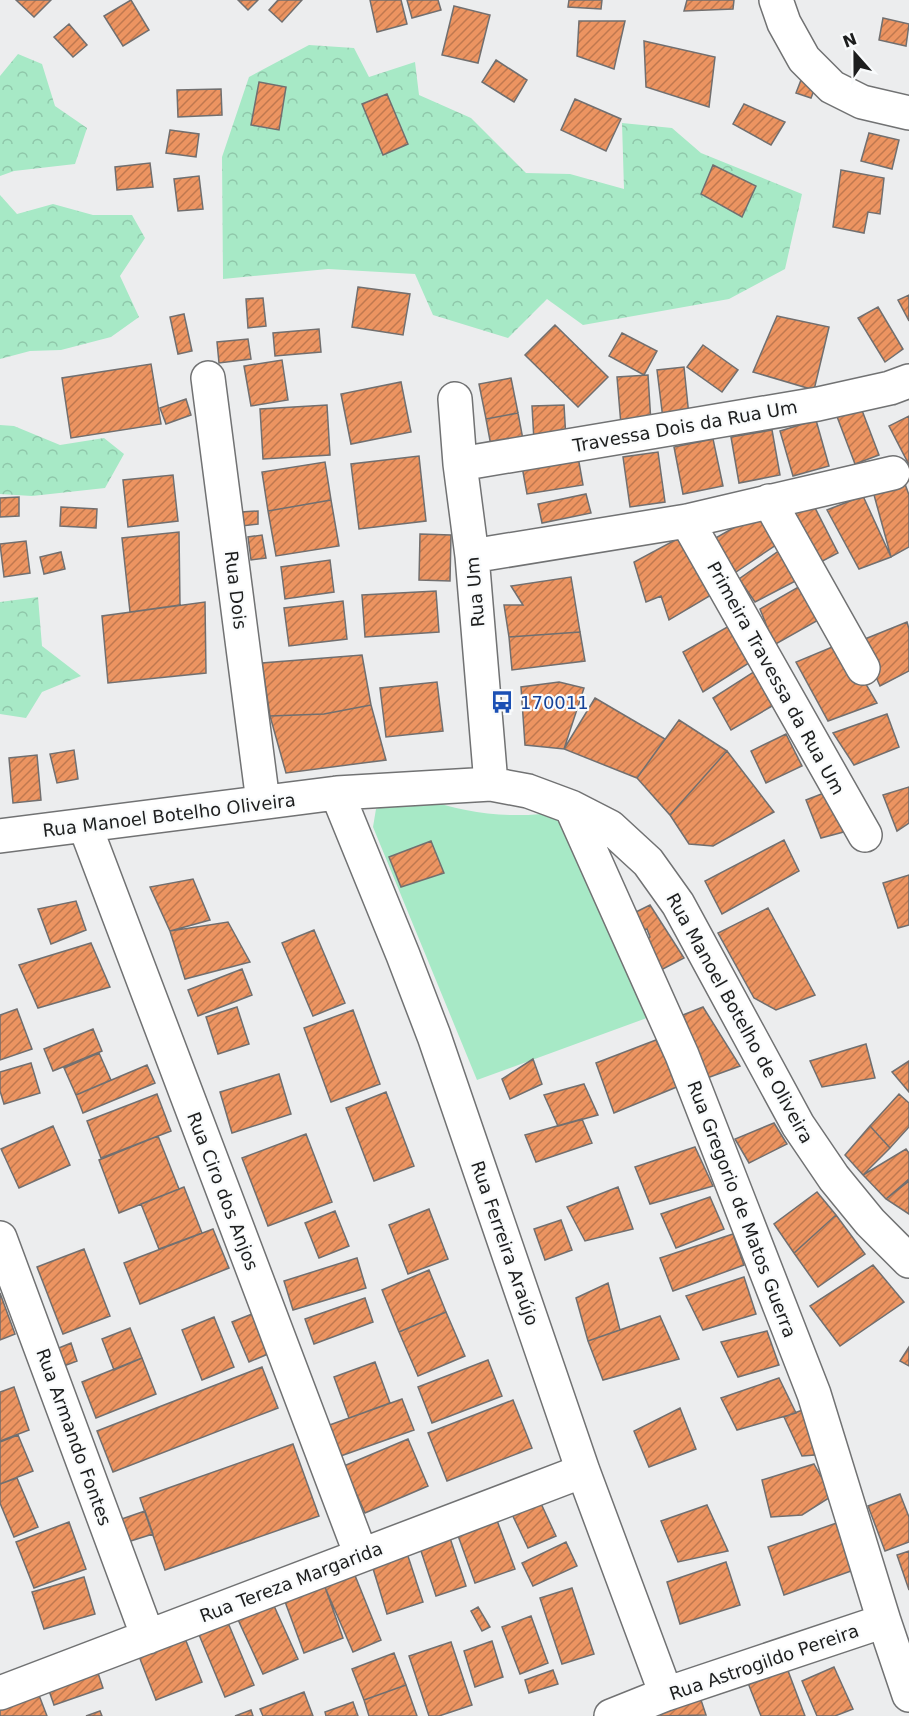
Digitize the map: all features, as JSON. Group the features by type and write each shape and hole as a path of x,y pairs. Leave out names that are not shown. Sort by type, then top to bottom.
{"street":[{"path":"776,0 784,23 804,58 832,87 862,102 909,113"},
{"name":"Rua Dois","path":"208,378 263,802"},
{"name":"Travessa Dois da Rua Um","path":"460,464 818,404 890,388 909,381"},
{"name":"Rua Um","path":"455,399 460,464 472,556 491,784"},
{"path":"472,556 687,520 893,473"},
{"path":"769,501 863,668"},
{"name":"Primeira Travessa da Rua Um","path":"687,520 865,835"},
{"name":"Rua Manoel Botelho de Oliveira","path":"337,793 491,784 528,791 571,807 610,827 648,862 678,904 798,1125 834,1178 870,1222 909,1261"},
{"name":"Rua Manoel Botelho Oliveira","path":"0,836 337,793"},
{"name":"Rua Ferreira Araújo","path":"337,793 434,1036 583,1471 666,1694"},
{"name":"Rua Gregorio de Matos Guerra","path":"571,807 682,1055 810,1383 909,1695"},
{"name":"Rua Ciro dos Anjos","path":"85,826 361,1555"},
{"name":"Rua Armando Fontes","path":"0,1238 147,1636"},
{"name":"Rua Tereza Margarida","path":"0,1693 583,1471"},
{"name":"Rua Astrogildo Pereira","path":"611,1716 666,1694 884,1621"}],"green space":[{"path":"309,45 354,48 369,77 415,62 419,95 471,118 526,173 570,174 624,189 622,123 672,128 701,153 802,194 785,269 729,299 583,325 547,299 508,338 433,315 415,274 328,269 223,279 222,157 249,77"},
{"path":"18,54 42,64 55,106 87,128 75,164 14,171 0,176 0,76"},
{"path":"0,195 17,214 53,204 93,215 132,215 145,238 120,276 139,317 111,337 61,350 30,351 0,359"},
{"path":"0,425 14,426 60,445 104,438 124,454 105,488 32,496 0,494"},
{"path":"38,597 42,646 81,676 42,692 26,718 0,714 0,602"},
{"path":"424,798 456,808 490,814 524,815 558,812 655,1015 477,1080 373,827 376,809 396,801"}],"building":[{"path":"16,0 51,0 34,17"},
{"path":"131,0 149,30 123,46 104,16"},
{"path":"238,0 258,0 248,10"},
{"path":"278,0 302,0 282,22 269,10"},
{"path":"370,0 401,0 407,24 377,32"},
{"path":"407,0 438,0 441,10 412,18"},
{"path":"569,0 602,0 601,9 568,7"},
{"path":"687,0 734,0 733,9 684,11"},
{"path":"454,6 490,15 478,63 442,55"},
{"path":"883,18 909,24 906,46 879,40"},
{"path":"579,21 625,21 614,69 577,56"},
{"path":"69,24 87,45 73,57 54,37"},
{"path":"644,41 715,57 709,107 646,87"},
{"path":"496,60 527,80 514,102 482,82"},
{"path":"801,80 816,85 811,98 796,93"},
{"path":"259,82 286,87 279,130 251,125"},
{"path":"221,89 222,115 178,117 177,90"},
{"path":"387,94 408,144 383,155 362,104"},
{"path":"575,99 621,119 606,151 561,130"},
{"path":"744,104 785,122 771,145 733,124"},
{"path":"170,130 199,134 196,157 166,153"},
{"path":"869,133 899,140 892,169 861,161"},
{"path":"150,163 153,187 117,190 115,167"},
{"path":"713,165 756,186 742,217 701,194"},
{"path":"841,170 884,178 880,214 868,212 864,233 833,227"},
{"path":"199,176 203,209 178,211 174,179"},
{"path":"358,287 410,294 403,335 352,327"},
{"path":"909,295 909,321 898,300"},
{"path":"263,298 266,326 248,328 246,299"},
{"path":"878,307 903,349 885,362 858,318"},
{"path":"184,314 192,351 178,354 170,317"},
{"path":"777,316 829,327 814,390 753,372"},
{"path":"555,325 608,377 578,407 525,355"},
{"path":"319,329 321,352 275,356 273,333"},
{"path":"622,333 657,351 644,375 609,356"},
{"path":"248,339 251,359 219,363 217,342"},
{"path":"703,345 738,370 722,392 687,367"},
{"path":"282,360 288,400 251,406 244,366"},
{"path":"151,364 161,424 71,438 62,378"},
{"path":"684,367 689,416 663,419 657,370"},
{"path":"648,375 651,423 621,425 617,377"},
{"path":"511,378 518,413 486,419 479,384"},
{"path":"401,382 411,432 351,444 341,394"},
{"path":"186,399 191,415 166,424 160,408"},
{"path":"327,405 330,455 263,459 260,409"},
{"path":"564,405 566,439 534,441 532,406"},
{"path":"860,405 879,455 855,464 836,414"},
{"path":"518,413 524,445 492,451 486,419"},
{"path":"909,416 909,465 889,426"},
{"path":"816,420 829,466 793,476 780,431"},
{"path":"772,430 780,475 739,483 731,437"},
{"path":"713,439 723,486 683,494 674,447"},
{"path":"577,451 583,485 527,494 521,461"},
{"path":"658,452 665,502 630,507 623,457"},
{"path":"419,456 426,521 359,529 351,464"},
{"path":"325,462 331,500 268,511 262,472"},
{"path":"901,473 909,495 909,547 891,557 871,484"},
{"path":"173,475 178,521 128,527 123,480"},
{"path":"586,494 591,513 542,523 538,504"},
{"path":"863,496 891,557 859,569 827,510"},
{"path":"19,497 19,516 0,517 0,498"},
{"path":"810,498 838,553 811,567 783,512"},
{"path":"331,500 339,546 276,556 268,511"},
{"path":"61,507 97,509 96,528 60,526"},
{"path":"258,511 258,524 242,526 241,512"},
{"path":"760,513 779,543 736,572 712,540"},
{"path":"692,531 723,588 669,620 661,596 646,602 634,562"},
{"path":"179,532 180,605 130,612 122,538"},
{"path":"420,534 451,535 450,581 419,580"},
{"path":"262,535 266,558 251,560 248,537"},
{"path":"26,541 30,573 4,577 0,544"},
{"path":"780,550 805,576 755,602 739,579"},
{"path":"61,552 65,569 44,574 40,557"},
{"path":"330,560 334,592 285,599 281,567"},
{"path":"571,577 580,632 509,637 504,605 523,605 511,586"},
{"path":"809,581 829,614 774,645 760,609"},
{"path":"436,591 439,632 365,637 362,595"},
{"path":"343,601 347,639 289,646 284,608"},
{"path":"205,602 206,673 108,683 102,616"},
{"path":"738,621 760,656 703,692 683,652"},
{"path":"907,622 909,671 880,686 860,641"},
{"path":"580,632 585,661 512,670 509,637"},
{"path":"842,643 877,703 828,721 796,662"},
{"path":"362,655 371,705 324,714 270,716 262,663"},
{"path":"766,664 786,698 731,730 713,698"},
{"path":"437,682 443,731 386,737 380,688"},
{"path":"559,682 584,688 564,749 525,745 521,687"},
{"path":"595,698 665,739 637,778 564,749"},
{"path":"371,705 386,760 286,773 270,716 324,714"},
{"path":"887,714 899,747 854,765 833,733"},
{"path":"679,720 727,751 670,815 637,778"},
{"path":"786,734 802,766 766,783 751,751"},
{"path":"74,750 78,779 57,783 50,754"},
{"path":"727,751 774,812 713,846 689,844 670,815"},
{"path":"37,755 41,800 13,803 9,758"},
{"path":"909,787 909,823 897,831 883,795"},
{"path":"837,788 855,829 821,838 806,800"},
{"path":"784,840 799,871 722,914 705,881"},
{"path":"431,841 444,873 401,887 389,857"},
{"path":"909,875 909,925 898,928 883,883"},
{"path":"193,879 210,920 170,931 150,887"},
{"path":"76,901 86,930 51,944 38,909"},
{"path":"650,905 684,958 659,971 641,944 650,937 647,929 636,933 630,915"},
{"path":"768,908 815,995 776,1010 754,998 718,933"},
{"path":"228,922 250,962 185,979 170,931"},
{"path":"314,930 345,1003 313,1016 282,943"},
{"path":"91,943 110,987 38,1008 19,965"},
{"path":"242,969 252,995 198,1016 188,990"},
{"path":"237,1007 249,1044 218,1054 206,1017"},
{"path":"703,1007 740,1066 707,1078 683,1015"},
{"path":"17,1009 32,1049 0,1060 0,1015"},
{"path":"353,1010 380,1084 331,1102 304,1028"},
{"path":"93,1029 102,1051 53,1071 44,1049"},
{"path":"656,1040 679,1086 614,1113 596,1063"},
{"path":"866,1044 875,1078 822,1087 810,1061"},
{"path":"99,1053 111,1080 76,1095 64,1068"},
{"path":"533,1059 542,1084 510,1099 502,1079"},
{"path":"909,1061 909,1092 892,1072"},
{"path":"31,1063 40,1093 4,1104 0,1091 0,1072"},
{"path":"147,1065 155,1083 83,1113 76,1095"},
{"path":"279,1074 291,1114 232,1133 220,1092"},
{"path":"584,1084 598,1115 558,1126 544,1095"},
{"path":"386,1092 414,1166 374,1181 346,1108"},
{"path":"157,1094 171,1131 101,1158 87,1121"},
{"path":"899,1094 909,1103 909,1127 890,1148 870,1126"},
{"path":"582,1119 592,1143 536,1162 525,1135"},
{"path":"774,1123 787,1144 749,1163 735,1139"},
{"path":"53,1126 70,1165 19,1188 1,1149"},
{"path":"870,1126 890,1148 863,1175 845,1155"},
{"path":"306,1134 332,1202 268,1226 242,1158"},
{"path":"158,1136 179,1189 119,1213 99,1160"},
{"path":"695,1147 713,1186 650,1204 635,1167"},
{"path":"906,1149 909,1153 909,1179 886,1199 863,1175"},
{"path":"909,1181 909,1214 886,1199"},
{"path":"184,1187 202,1233 159,1249 141,1204"},
{"path":"618,1187 633,1229 585,1241 567,1207"},
{"path":"817,1192 836,1215 794,1253 774,1224"},
{"path":"710,1197 724,1229 676,1248 661,1214"},
{"path":"429,1209 448,1259 408,1274 389,1225"},
{"path":"335,1211 349,1246 319,1258 305,1223"},
{"path":"836,1215 865,1254 818,1287 794,1253"},
{"path":"561,1220 572,1250 545,1260 534,1229"},
{"path":"213,1229 229,1268 140,1304 124,1263"},
{"path":"733,1234 744,1265 673,1291 660,1258"},
{"path":"84,1249 110,1316 63,1334 37,1267"},
{"path":"357,1258 366,1288 293,1310 284,1281"},
{"path":"873,1265 904,1302 840,1346 810,1306"},
{"path":"429,1270 446,1312 399,1332 382,1290"},
{"path":"744,1277 756,1314 703,1330 686,1296"},
{"path":"608,1283 620,1330 588,1341 576,1298"},
{"path":"0,1293 15,1334 0,1340"},
{"path":"365,1298 373,1322 314,1344 305,1319"},
{"path":"446,1312 465,1356 418,1376 399,1332"},
{"path":"252,1314 268,1354 249,1362 232,1322"},
{"path":"660,1316 679,1359 603,1380 588,1341"},
{"path":"214,1317 234,1367 202,1380 182,1330"},
{"path":"130,1328 142,1358 114,1370 102,1339"},
{"path":"767,1331 779,1365 738,1377 721,1342"},
{"path":"71,1343 77,1361 61,1367 54,1350"},
{"path":"909,1347 909,1366 900,1361"},
{"path":"142,1358 156,1394 96,1418 82,1382"},
{"path":"488,1360 502,1396 432,1423 418,1387"},
{"path":"375,1362 390,1403 349,1418 334,1377"},
{"path":"262,1367 278,1408 113,1472 97,1431"},
{"path":"779,1378 796,1413 737,1430 721,1398"},
{"path":"14,1387 29,1430 0,1441 0,1392"},
{"path":"402,1399 414,1430 335,1458 324,1427"},
{"path":"513,1400 532,1448 447,1481 428,1433"},
{"path":"813,1406 828,1454 802,1456 784,1417"},
{"path":"680,1408 696,1449 649,1467 634,1431"},
{"path":"18,1435 33,1471 0,1484 0,1442"},
{"path":"408,1439 428,1486 365,1513 344,1466"},
{"path":"293,1444 319,1516 165,1570 140,1498"},
{"path":"814,1464 832,1496 802,1515 771,1517 762,1480"},
{"path":"17,1478 38,1527 14,1537 0,1503 0,1484"},
{"path":"900,1494 909,1517 909,1542 885,1551 868,1506"},
{"path":"538,1497 556,1536 528,1548 510,1510"},
{"path":"707,1505 728,1551 678,1562 661,1521"},
{"path":"145,1511 153,1534 121,1544 113,1522"},
{"path":"495,1515 515,1569 475,1583 456,1530"},
{"path":"848,1519 865,1566 784,1595 768,1547"},
{"path":"69,1522 86,1569 34,1588 16,1542"},
{"path":"450,1538 466,1586 436,1596 420,1548"},
{"path":"566,1542 577,1566 533,1586 522,1563"},
{"path":"405,1547 423,1602 387,1614 370,1559"},
{"path":"909,1551 909,1590 897,1555"},
{"path":"726,1562 740,1605 680,1624 667,1582"},
{"path":"354,1573 381,1640 353,1652 324,1585"},
{"path":"84,1577 95,1614 44,1629 32,1592"},
{"path":"324,1584 343,1638 304,1653 284,1599"},
{"path":"572,1588 594,1654 562,1664 540,1598"},
{"path":"270,1597 298,1659 263,1674 235,1613"},
{"path":"478,1607 490,1627 482,1631 471,1611"},
{"path":"531,1616 548,1663 520,1674 502,1627"},
{"path":"226,1618 254,1685 225,1697 197,1630"},
{"path":"181,1628 202,1682 156,1700 135,1646"},
{"path":"492,1641 503,1677 475,1687 464,1651"},
{"path":"451,1642 472,1705 439,1716 429,1716 409,1656"},
{"path":"394,1653 406,1685 364,1700 352,1669"},
{"path":"94,1661 103,1688 54,1705 45,1679"},
{"path":"834,1667 853,1709 835,1716 817,1716 802,1681"},
{"path":"787,1668 805,1716 761,1716 748,1683"},
{"path":"553,1670 558,1684 529,1693 525,1680"},
{"path":"406,1685 417,1716 369,1716 364,1700"},
{"path":"37,1690 47,1716 0,1716 0,1704"},
{"path":"304,1692 313,1716 263,1716 260,1709"},
{"path":"699,1694 706,1715 661,1716 659,1707"},
{"path":"353,1702 358,1716 326,1716 325,1712"},
{"path":"251,1710 253,1716 235,1716"},
{"path":"100,1711 102,1716 86,1716"}],"place":[{"name":"170011","path":"502,702"}]}
